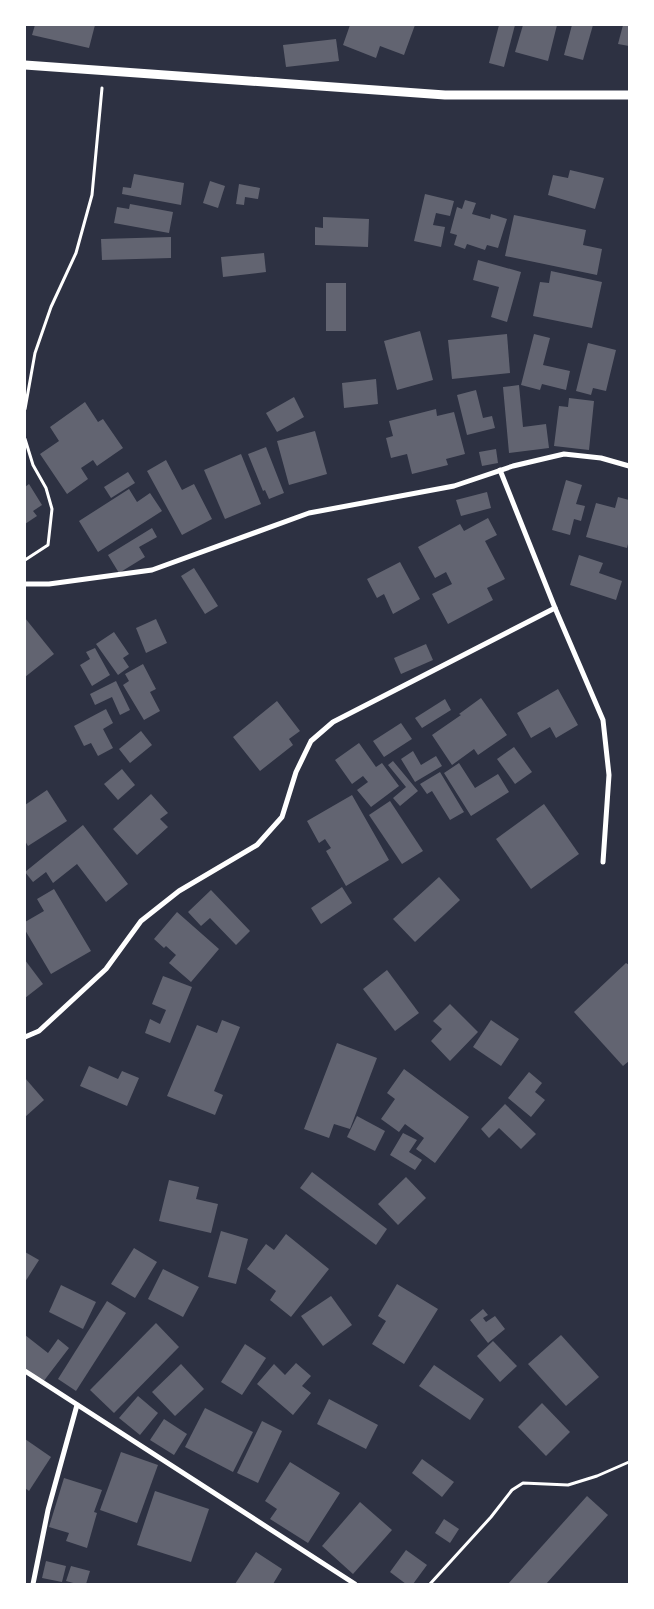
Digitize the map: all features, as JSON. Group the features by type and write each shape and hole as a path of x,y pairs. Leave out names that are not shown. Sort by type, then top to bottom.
{"street":[{"path":"25,65 445,95 629,95"},
{"path":"25,584 49,584 152,570 309,513 454,486 500,470 564,454 601,458 629,466"},
{"path":"500,470 555,608 603,720 609,775 603,862"},
{"path":"25,1037 39,1031 106,969 141,921 179,891 258,845 282,817 296,772 311,741 333,722 555,608"},
{"path":"25,1371 355,1584"},
{"path":"34,1584 48,1510 77,1405"}],"path":[{"path":"25,409 35,353 50,307 76,253 92,195 104,70"},
{"path":"25,439 32,465 46,488 52,509 48,545 25,560"},
{"path":"430,1584 492,1517 512,1490 523,1483 568,1485 597,1476 629,1462"}],"building":[{"path":"35,25 95,25 89,48 32,35"},
{"path":"350,25 415,25 404,55 380,46 376,58 343,45"},
{"path":"499,25 515,25 504,67 489,63"},
{"path":"523,25 557,25 548,61 515,52"},
{"path":"572,25 593,25 583,60 564,55"},
{"path":"623,25 629,25 629,46 618,44"},
{"path":"336,39 339,61 286,67 283,45"},
{"path":"570,170 604,178 595,209 548,195 553,175 568,178"},
{"path":"134,174 184,183 181,205 122,194 123,187 131,188"},
{"path":"210,181 225,186 218,208 203,203"},
{"path":"239,184 260,188 258,199 245,197 244,205 236,204"},
{"path":"425,194 454,201 450,216 436,213 433,225 445,227 441,247 414,241"},
{"path":"465,200 476,203 472,214 490,219 491,214 507,219 498,248 487,245 485,250 467,244 465,249 454,245 457,235 450,233 457,207 462,209"},
{"path":"130,204 173,212 169,233 114,223 117,207 129,209"},
{"path":"514,215 586,230 583,245 602,249 597,275 505,256"},
{"path":"323,217 369,219 368,247 315,245 315,227 323,228"},
{"path":"171,237 171,258 102,260 101,239"},
{"path":"264,253 266,272 223,277 221,257"},
{"path":"478,260 521,272 507,322 491,317 499,287 473,280"},
{"path":"551,271 602,282 592,328 533,316 540,282 549,283"},
{"path":"326,283 346,283 346,331 326,331"},
{"path":"420,331 433,380 397,390 384,341"},
{"path":"507,334 510,373 452,379 448,340"},
{"path":"534,334 550,338 543,365 570,371 566,390 542,384 540,390 521,385"},
{"path":"588,343 616,350 606,391 593,388 591,395 576,391"},
{"path":"376,379 378,404 344,408 342,383"},
{"path":"519,385 523,427 546,424 549,448 509,453 503,387"},
{"path":"476,390 483,418 492,416 495,428 467,435 457,395"},
{"path":"294,397 304,417 277,432 266,413"},
{"path":"569,398 594,401 589,450 554,446 559,406 568,407"},
{"path":"85,402 98,422 103,419 123,448 97,466 93,460 81,468 88,479 67,494 40,454 59,441 50,427"},
{"path":"436,409 437,416 454,412 465,454 446,459 448,465 412,474 407,454 391,458 386,438 393,436 389,421"},
{"path":"315,431 327,474 289,485 277,441"},
{"path":"266,447 284,493 269,499 265,490 263,491 248,454"},
{"path":"496,449 498,463 482,466 479,452"},
{"path":"241,454 261,504 225,519 204,470"},
{"path":"166,460 182,490 194,484 212,519 182,535 147,471"},
{"path":"128,472 135,483 111,498 104,487"},
{"path":"566,480 582,485 576,504 585,506 581,521 574,519 570,535 552,530"},
{"path":"29,484 42,505 33,511 37,516 25,524 25,487"},
{"path":"129,489 137,502 150,493 162,511 98,552 79,521"},
{"path":"487,492 491,508 461,516 456,500"},
{"path":"618,497 629,500 629,540 627,548 586,537 596,503 615,508"},
{"path":"488,518 497,535 485,541 505,579 487,588 493,600 448,624 432,594 452,584 446,572 435,578 418,547 460,524 464,531"},
{"path":"152,528 157,537 139,547 145,557 119,573 108,555"},
{"path":"579,555 603,563 599,573 622,581 616,600 570,585"},
{"path":"400,562 420,599 393,614 384,594 377,598 367,579"},
{"path":"194,568 218,606 205,614 181,576"},
{"path":"25,618 54,654 25,677"},
{"path":"156,619 167,643 146,653 136,628"},
{"path":"114,632 129,654 123,658 129,667 118,675 96,644"},
{"path":"426,644 433,660 401,674 394,658"},
{"path":"95,648 110,675 92,686 80,665 90,659 86,652"},
{"path":"143,664 156,689 150,692 160,711 144,720 123,685 129,681 125,674"},
{"path":"116,681 130,710 120,715 112,697 95,705 90,694"},
{"path":"558,689 578,725 556,738 550,727 531,738 517,713"},
{"path":"481,698 507,735 478,755 474,749 452,765 432,735 461,715 459,714"},
{"path":"445,699 451,710 422,728 415,718"},
{"path":"277,701 300,731 289,739 293,745 260,771 233,737"},
{"path":"106,709 113,723 103,729 113,748 98,756 91,743 84,746 74,726"},
{"path":"401,723 412,739 384,757 373,741"},
{"path":"141,731 152,745 130,763 119,749"},
{"path":"359,743 376,767 382,763 399,786 371,807 357,790 368,782 363,776 352,784 335,760"},
{"path":"514,747 532,772 515,784 497,759"},
{"path":"413,751 421,765 436,756 442,766 415,782 401,759"},
{"path":"393,761 418,791 400,806 393,798 406,787 388,765"},
{"path":"459,763 475,788 498,774 509,792 471,816 444,773"},
{"path":"122,769 135,785 118,800 104,784"},
{"path":"440,772 464,812 450,820 432,791 427,794 420,784"},
{"path":"47,790 67,821 28,846 25,841 25,805"},
{"path":"151,794 168,813 160,819 168,827 137,855 113,829"},
{"path":"352,795 389,860 346,886 326,851 331,848 325,839 319,843 307,821"},
{"path":"390,801 423,851 402,864 369,815"},
{"path":"544,804 579,854 531,889 496,839"},
{"path":"83,825 128,884 106,902 77,864 53,883 46,872 33,882 25,872"},
{"path":"439,877 460,900 415,942 393,919"},
{"path":"342,887 352,903 321,924 311,908"},
{"path":"54,889 91,951 51,974 25,930 25,922 44,911 37,899"},
{"path":"211,890 250,931 236,945 210,918 201,926 188,912"},
{"path":"177,912 219,949 191,982 169,963 176,955 154,939"},
{"path":"25,960 43,984 25,998"},
{"path":"626,963 629,965 629,1061 623,1066 574,1012"},
{"path":"387,970 419,1013 395,1031 363,989"},
{"path":"163,976 192,987 170,1043 145,1033 150,1019 160,1024 166,1010 152,1004"},
{"path":"450,1004 478,1032 450,1061 431,1041 442,1029 433,1021"},
{"path":"222,1020 240,1027 214,1091 223,1095 215,1115 167,1096 197,1025 217,1033"},
{"path":"491,1020 519,1039 501,1066 473,1047"},
{"path":"337,1043 377,1058 350,1129 334,1124 329,1138 304,1129"},
{"path":"89,1066 118,1079 122,1071 139,1078 127,1106 80,1086"},
{"path":"404,1069 469,1117 435,1163 416,1149 424,1138 405,1124 399,1132 381,1119 395,1099 387,1093"},
{"path":"529,1072 542,1083 535,1092 545,1100 531,1117 508,1098"},
{"path":"25,1078 44,1100 25,1117"},
{"path":"505,1104 536,1134 521,1149 499,1128 489,1138 481,1129"},
{"path":"357,1116 385,1131 375,1151 347,1137"},
{"path":"403,1133 417,1140 409,1152 422,1160 415,1170 390,1155"},
{"path":"312,1172 387,1229 376,1245 300,1188"},
{"path":"406,1177 426,1198 398,1225 378,1204"},
{"path":"169,1180 199,1187 196,1199 218,1204 211,1233 159,1221"},
{"path":"221,1231 248,1239 236,1284 208,1277"},
{"path":"286,1234 329,1269 291,1317 270,1300 276,1291 247,1269 266,1244 274,1250"},
{"path":"134,1248 157,1262 135,1298 111,1284"},
{"path":"25,1252 39,1260 25,1282"},
{"path":"163,1269 199,1287 183,1317 148,1299"},
{"path":"397,1284 438,1309 404,1364 372,1344 386,1321 378,1316"},
{"path":"61,1285 96,1302 83,1329 49,1312"},
{"path":"331,1296 352,1325 323,1346 301,1316"},
{"path":"107,1301 126,1313 76,1391 58,1379"},
{"path":"483,1309 488,1315 483,1318 486,1322 495,1316 505,1329 488,1343 470,1320"},
{"path":"156,1323 179,1347 114,1413 90,1390"},
{"path":"25,1335 48,1353 58,1339 69,1348 43,1382 25,1368"},
{"path":"561,1335 599,1377 566,1406 528,1364"},
{"path":"493,1341 517,1366 500,1382 477,1356"},
{"path":"245,1344 266,1358 242,1395 221,1382"},
{"path":"296,1363 311,1376 302,1386 311,1393 293,1415 257,1384 274,1364 285,1375"},
{"path":"181,1364 204,1389 175,1416 152,1392"},
{"path":"434,1365 484,1399 470,1420 419,1386"},
{"path":"138,1396 158,1413 140,1435 119,1418"},
{"path":"329,1399 378,1425 366,1449 317,1424"},
{"path":"542,1403 570,1432 546,1456 518,1427"},
{"path":"205,1408 253,1432 233,1472 185,1447"},
{"path":"164,1419 187,1434 174,1455 150,1440"},
{"path":"262,1421 282,1431 258,1483 237,1473"},
{"path":"25,1439 51,1457 29,1491 25,1488"},
{"path":"121,1452 158,1465 137,1523 100,1510"},
{"path":"422,1459 454,1482 442,1497 412,1473"},
{"path":"290,1462 340,1493 308,1543 270,1519 277,1509 265,1501"},
{"path":"64,1478 102,1490 94,1512 97,1513 87,1548 66,1541 69,1533 49,1527"},
{"path":"155,1491 209,1509 191,1562 137,1545"},
{"path":"587,1496 608,1515 546,1584 508,1584"},
{"path":"360,1502 392,1530 353,1574 322,1546"},
{"path":"444,1519 459,1529 450,1543 435,1533"},
{"path":"406,1550 427,1565 413,1584 406,1584 390,1572"},
{"path":"256,1552 282,1569 273,1584 235,1584"},
{"path":"46,1561 66,1566 62,1582 42,1578"},
{"path":"71,1566 90,1571 86,1584 66,1581"}]}
